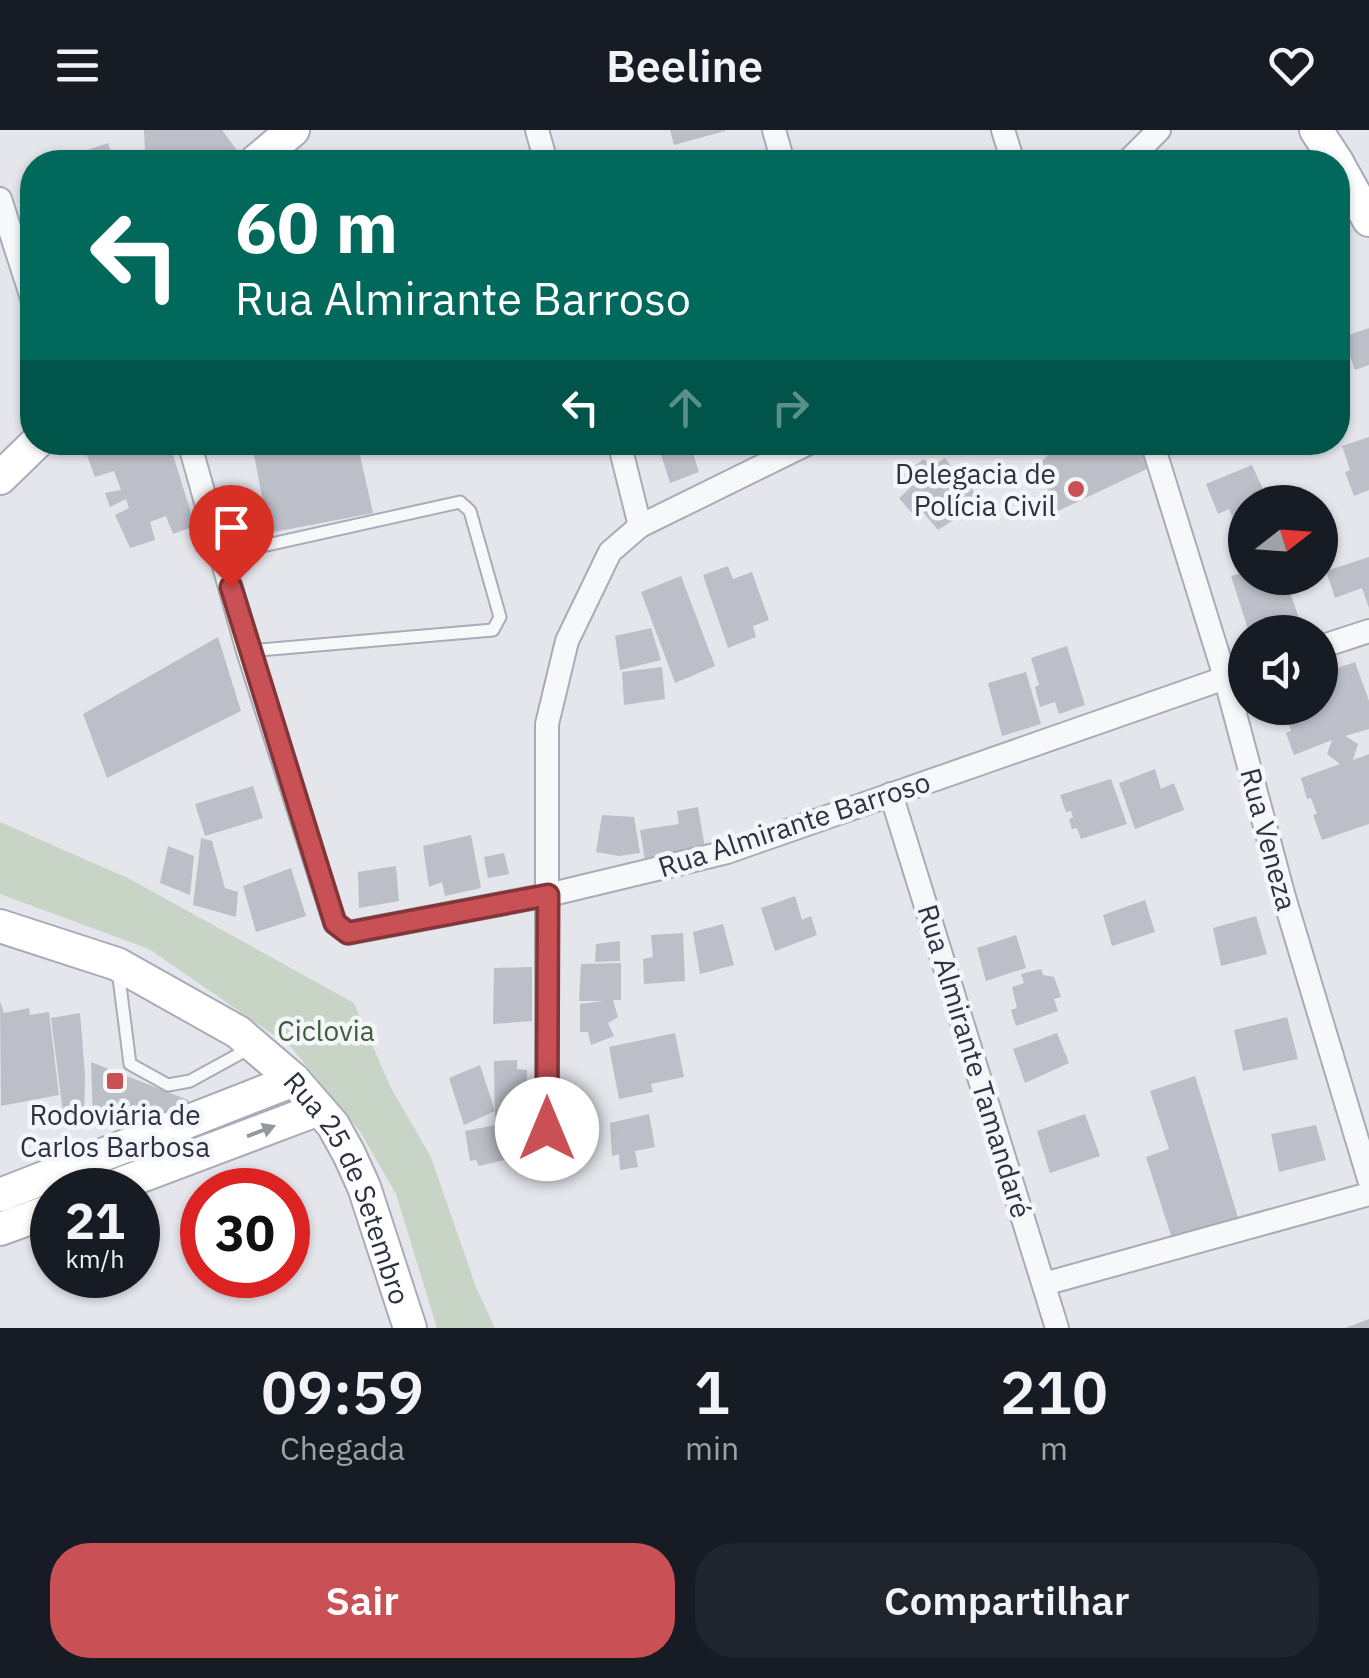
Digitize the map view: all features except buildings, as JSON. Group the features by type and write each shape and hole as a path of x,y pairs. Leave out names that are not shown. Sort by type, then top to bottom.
{"main road":[{"path":"270,150 294,130"},
{"path":"1350,186 1369,220"},
{"path":"0,478 24,455"},
{"name":"Rua 25 de Setembro","path":"0,926 117,964 256,1044 294,1080 333,1126 364,1187 410,1328"},
{"path":"0,1195 294,1080"},
{"path":"160,1169 319,1109"},
{"path":"0,1229 30,1218"}],"street":[{"path":"1140,150 1159,130"},
{"path":"0,200 20,261"},
{"path":"193,455 248,650"},
{"path":"622,455 640,526"},
{"path":"547,1129 547,724 567,640 610,552 640,526 785,455"},
{"name":"Rua Veneza","path":"1157,455 1228,654"},
{"path":"1338,641 1369,631"},
{"name":"Rua Almirante Barroso","path":"248,650 335,923 348,933 548,895 726,852 1228,676"},
{"name":"Rua Veneza","path":"1246,725 1284,897 1369,1179"},
{"name":"Rua Almirante Tamandaré","path":"892,794 1057,1328"},
{"path":"1044,1284 1369,1194"}],"lane":[{"path":"222,556 460,502 470,511 500,617 493,630 248,650"},
{"path":"117,964 130,1064 168,1085 190,1081 256,1044"}],"green space":[{"name":"Ciclovia","path":"0,822 130,879 354,1003 391,1088 431,1157 476,1287 495,1328 437,1328 396,1194 361,1133 291,1047 149,949 0,894"}],"place":[{"name":"Delegacia de Polícia Civil","path":"1076,489"},
{"name":"Rodoviária de Carlos Barbosa","path":"115,1081"}],"route":[{"path":"231,587 340,929 348,933 548,895 547,1129"}]}
